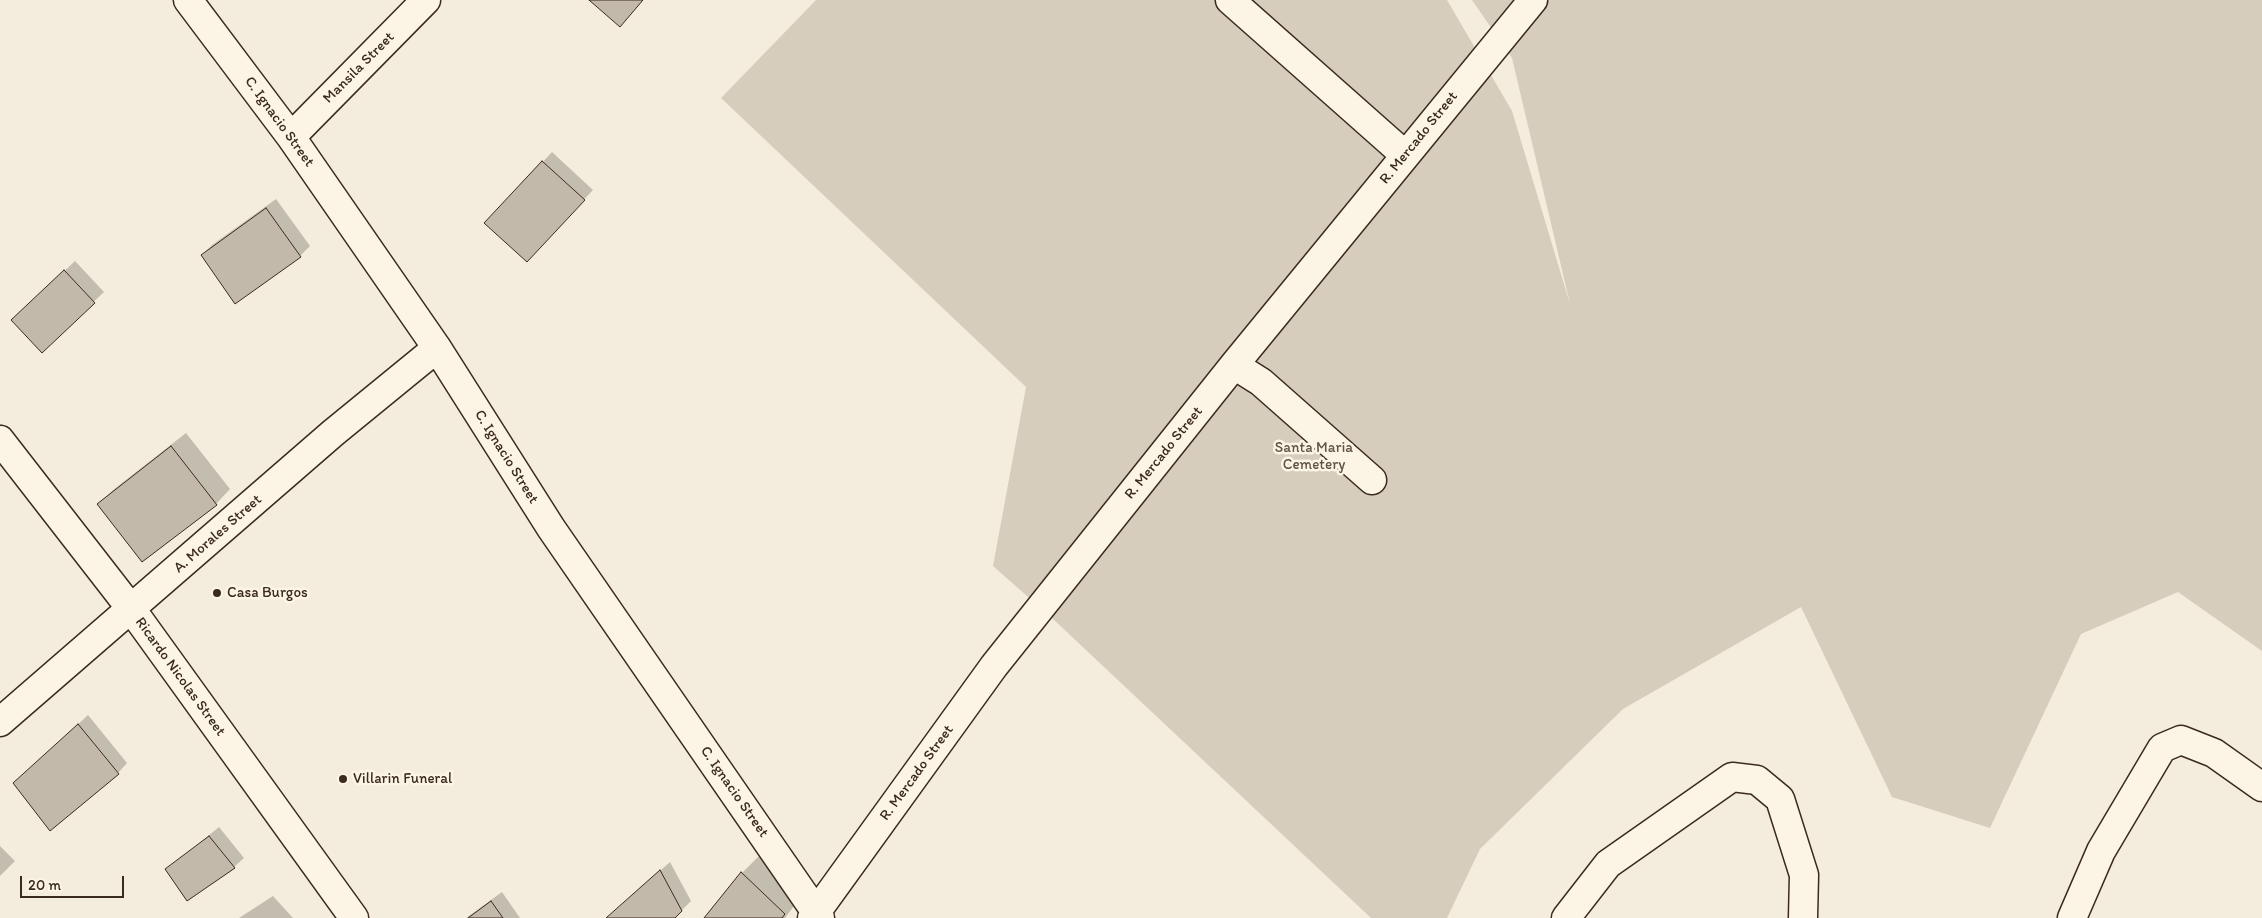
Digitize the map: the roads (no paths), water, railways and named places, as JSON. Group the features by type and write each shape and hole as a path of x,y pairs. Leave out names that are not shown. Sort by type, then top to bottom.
{"street":[{"name":"C. Ignacio Street","path":"188,0 291,137 437,348 551,528 816,916"},
{"name":"Mansila Street","path":"291,137 426,0"},
{"path":"1230,0 1406,154"},
{"name":"R. Mercado Street","path":"816,916 994,666 1234,366 1533,0"},
{"name":"A. Morales Street","path":"0,722 132,610 333,433 437,348"},
{"path":"1234,366 1261,382 1372,480"},
{"name":"Ricardo Nicolas Street","path":"0,440 132,610 354,918"},
{"path":"2072,918 2101,851 2162,748 2181,740 2214,752 2262,787"},
{"path":"1566,918 1608,864 1732,777 1757,780 1780,799 1804,875 1803,918"}],"place":[{"name":"Casa Burgos","path":"217,593"},
{"name":"Villarin Funeral","path":"343,779"}],"park label":[{"name":"Santa Maria Cemetery","path":"1314,456"}]}
